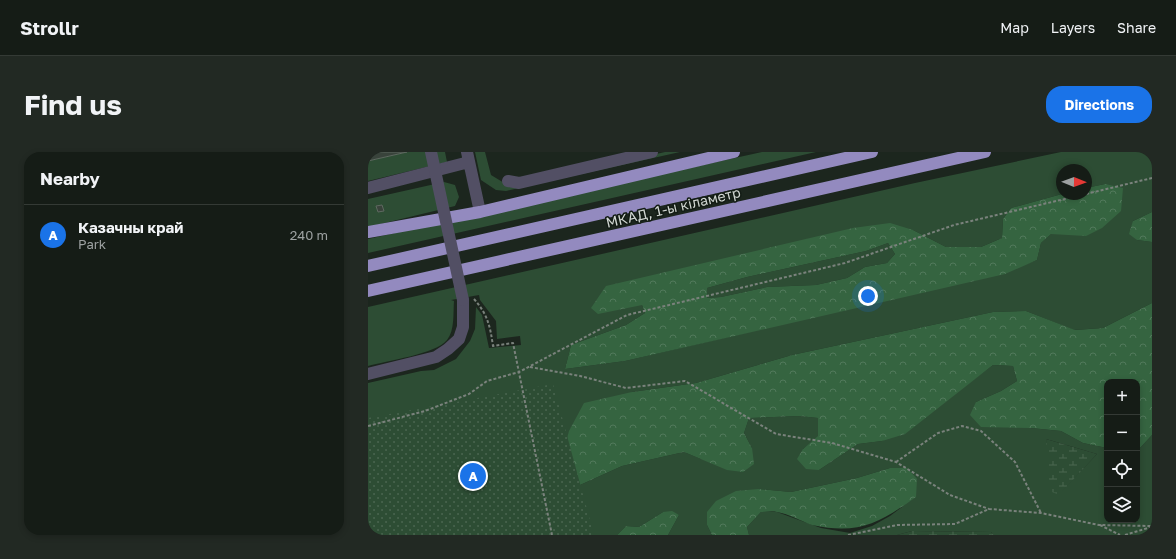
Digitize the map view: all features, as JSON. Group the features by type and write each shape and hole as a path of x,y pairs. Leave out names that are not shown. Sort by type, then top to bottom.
{"highway":[{"path":"368,232 480,212 734,152"},
{"name":"МКАД, 1-ы кіламетр","path":"368,266 872,152"},
{"name":"МКАД, 1-ы кіламетр","path":"368,291 985,152"}],"street":[{"path":"368,374 436,357 459,339 463,327 469,300 431,152"},
{"path":"508,181 519,183 525,182 652,152"},
{"path":"368,188 468,157 480,212"}],"path":[{"path":"1092,193 1152,178"},
{"path":"368,426 425,411 469,394 487,381 519,372 627,314 845,263 954,225 1060,200"},
{"path":"469,300 483,309 489,322 493,346 513,343 552,535"},
{"path":"528,367 580,376 626,388 685,381 776,434 832,443 896,462 950,495 989,509 1041,513 1099,525 1152,526"},
{"path":"896,462 938,433 962,426 981,431 1015,462 1041,513"},
{"path":"848,535 897,525 955,524 989,509"},
{"path":"1099,525 1120,535"},
{"path":"1125,535 1152,526"}],"green space":[{"path":"407,152 445,152 447,162 368,181 368,161"},
{"path":"475,152 485,152 491,175 511,187 665,152 680,152 506,191 496,190 481,180"},
{"path":"762,152 816,152 368,253 368,239"},
{"path":"1061,152 1152,152 1152,212 1133,221 1137,240 1152,242 1152,303 1103,328 1074,330 1026,311 993,312 792,355 696,383 632,392 580,485 622,466 684,452 701,459 752,448 744,433 749,418 799,416 818,418 819,436 803,449 819,470 858,444 882,441 969,383 993,365 1013,366 1017,381 1001,391 976,402 1031,428 1061,431 1083,443 1104,447 1104,523 1140,523 1140,448 1152,435 1152,535 994,535 991,532 912,531 897,535 749,535 747,527 761,512 777,512 821,528 850,533 872,526 902,507 890,468 857,478 791,492 759,489 707,525 712,535 668,535 679,515 663,512 639,527 626,526 617,535 415,535 368,506 368,383 421,371 434,370 456,359 470,341 475,329 476,307 482,315 489,348 521,345 520,336 497,339 496,321 480,300 479,295 451,300 454,301 450,336 441,345 422,353 368,366 368,307 915,183","holes":["1056,164 1092,164 1092,187 1105,184 1092,196 1092,200 1088,200 1041,243 1037,260 1021,266 625,361 565,369 571,345 626,325 645,313 642,305 913,230 946,247 981,247 1002,238 1003,219 1011,208 1056,196","1046,439 1097,454 1059,494"]},
{"path":"444,182 455,185 459,197 455,206 368,227 368,199"},
{"path":"1105,184 1123,188 1121,211 1102,228 1086,236 1051,234 1041,243 1037,260 1005,274 625,361 565,369 571,345 626,325 645,313 642,305 598,314 591,308 606,286 853,228 890,223 913,230 946,247 981,247 1002,238 1003,219 1011,208 1056,196 1056,200 1092,200 1092,187","holes":["888,243 895,254 887,263 865,267 847,278 816,285 767,287 721,297 707,298 707,288 747,277 866,251"]},
{"path":"1152,212 1152,242 1137,240 1129,234 1133,221"},
{"path":"888,243 895,254 887,263 865,267 847,278 816,285 767,287 721,297 707,298 707,288 747,277 866,251"},
{"path":"1152,303 1152,435 1140,448 1140,379 1104,379 1104,447 1083,443 1061,431 1031,428 981,427 970,415 976,402 1001,391 1017,381 1013,366 993,365 905,434 882,441 858,444 819,470 806,469 797,459 803,449 818,436 818,418 799,416 749,418 744,433 752,448 754,464 743,472 727,470 684,452 622,466 580,485 561,461 569,431 584,403 632,392 696,383 792,355 993,312 1026,311 1075,330 1103,328"},
{"path":"553,384 594,535 368,535 368,418"},
{"path":"1046,439 1097,454 1059,495 1050,491"},
{"path":"890,468 907,468 917,479 916,497 891,514 868,524 856,527 828,528 812,525 786,514 777,512 761,512 747,527 749,535 712,535 707,525 707,512 716,501 736,491 759,489 791,492 857,478"},
{"path":"672,511 679,515 668,535 617,535 626,526 639,527 663,512"},
{"path":"912,531 991,532 994,535 897,535"}],"building":[{"path":"368,152 407,152 368,161"},
{"path":"382,205 384,211 378,212 376,206"}],"place":[{"name":"Казачны край","path":"473,476"}]}
